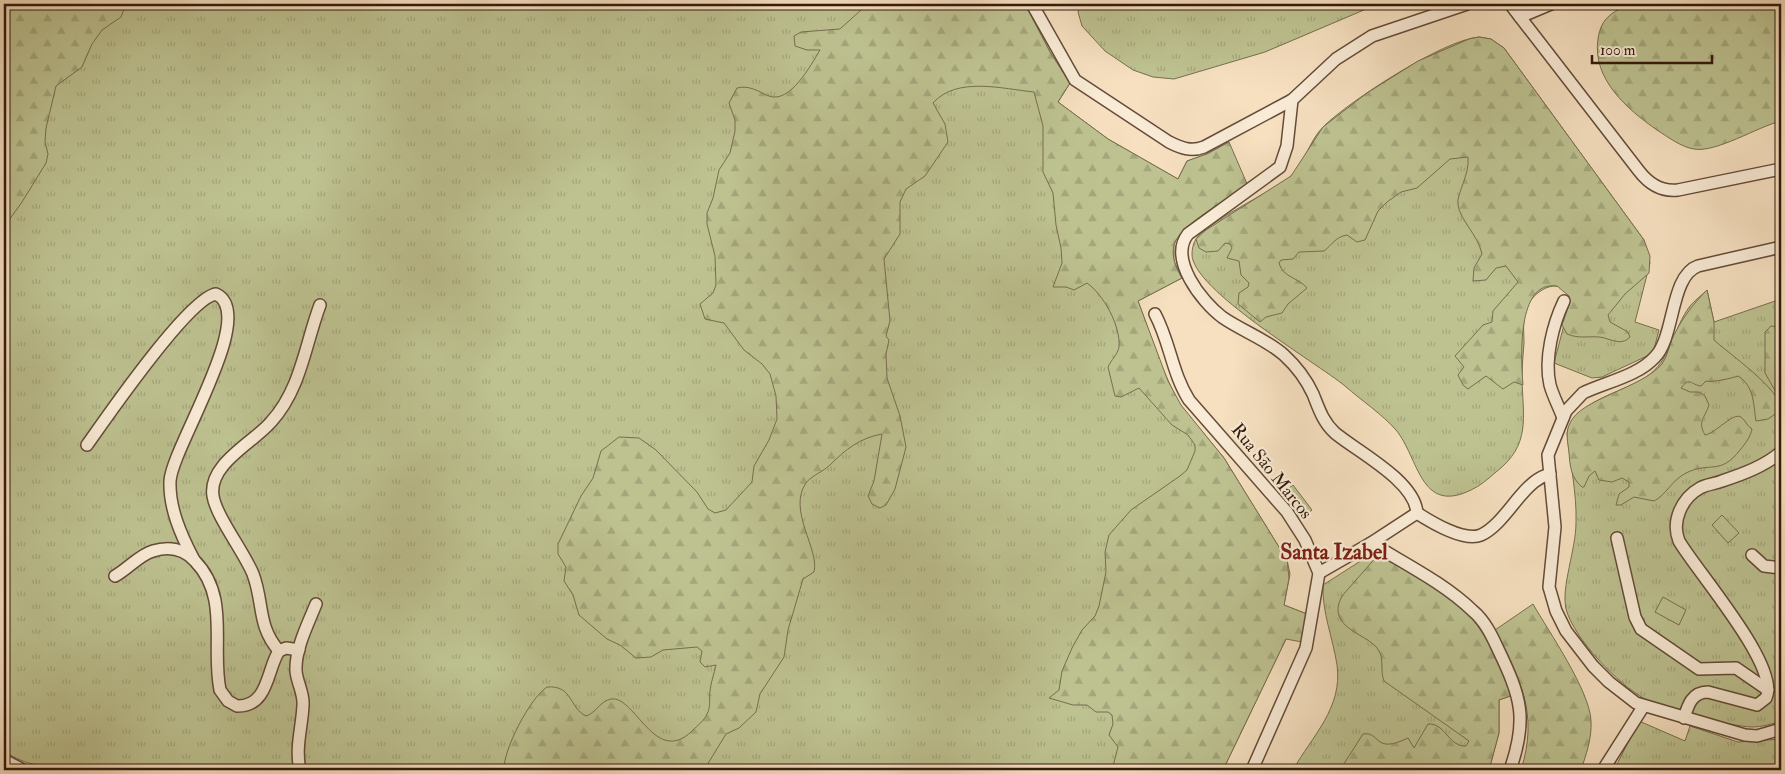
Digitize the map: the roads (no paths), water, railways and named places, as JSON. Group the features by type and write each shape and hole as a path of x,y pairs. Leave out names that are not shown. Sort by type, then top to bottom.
{"street":[{"path":"1032,4 1066,67 1078,83 1156,134 1182,148 1194,150 1204,147 1292,100 1336,59 1362,42 1394,28 1467,4"},
{"path":"1510,4 1642,175 1654,185 1675,190 1781,169"},
{"path":"1520,17 1551,4"},
{"path":"1292,100 1287,146 1280,167 1188,234 1182,251 1184,269 1196,288 1218,314 1276,348 1286,357 1302,374 1322,417 1330,428 1402,485 1414,500 1417,512 1450,530 1468,536 1482,534 1537,479 1550,474"},
{"path":"1550,386 1561,402 1568,403 1646,365 1657,356 1683,282 1690,269 1781,248"},
{"path":"88,445 172,332 207,297 216,294 221,297 228,306 229,317 215,372 200,409 178,452 170,482 174,510 193,558 210,581 216,600 218,681 220,690 228,701 242,706 261,694 268,682 279,651 286,648 299,650"},
{"path":"1563,418 1550,386 1549,364 1553,334 1564,301"},
{"path":"279,651 266,633 253,574 215,503 213,488 216,476 227,462 264,430 282,411 304,361 320,305"},
{"name":"Rua São Marcos","path":"1154,314 1168,343 1180,386 1189,400 1287,512 1305,540 1318,573 1312,623 1306,648 1252,770"},
{"path":"1576,399 1563,418 1548,455 1555,527 1549,575 1553,606 1566,631 1600,674 1628,698 1643,707 1738,734 1757,736 1781,729"},
{"path":"1684,718 1690,701 1701,693 1708,692 1757,705 1766,698 1768,682 1753,647 1685,552 1677,537 1676,524 1680,509 1697,490 1768,462 1781,452"},
{"path":"1318,573 1371,543 1417,512"},
{"path":"1617,538 1634,617 1641,629 1698,669 1736,668 1768,690"},
{"path":"1371,543 1458,598 1476,613 1488,629 1512,680 1520,705 1519,738 1510,770"},
{"path":"115,576 154,550 176,549 193,558"},
{"path":"1752,555 1764,566 1781,568"},
{"path":"300,770 296,755 304,705 296,670 299,650 316,604"},
{"path":"1603,770 1643,707"},
{"path":"4,760 23,770"}],"district":[{"name":"Santa Izabel","path":"1334,551"}]}
